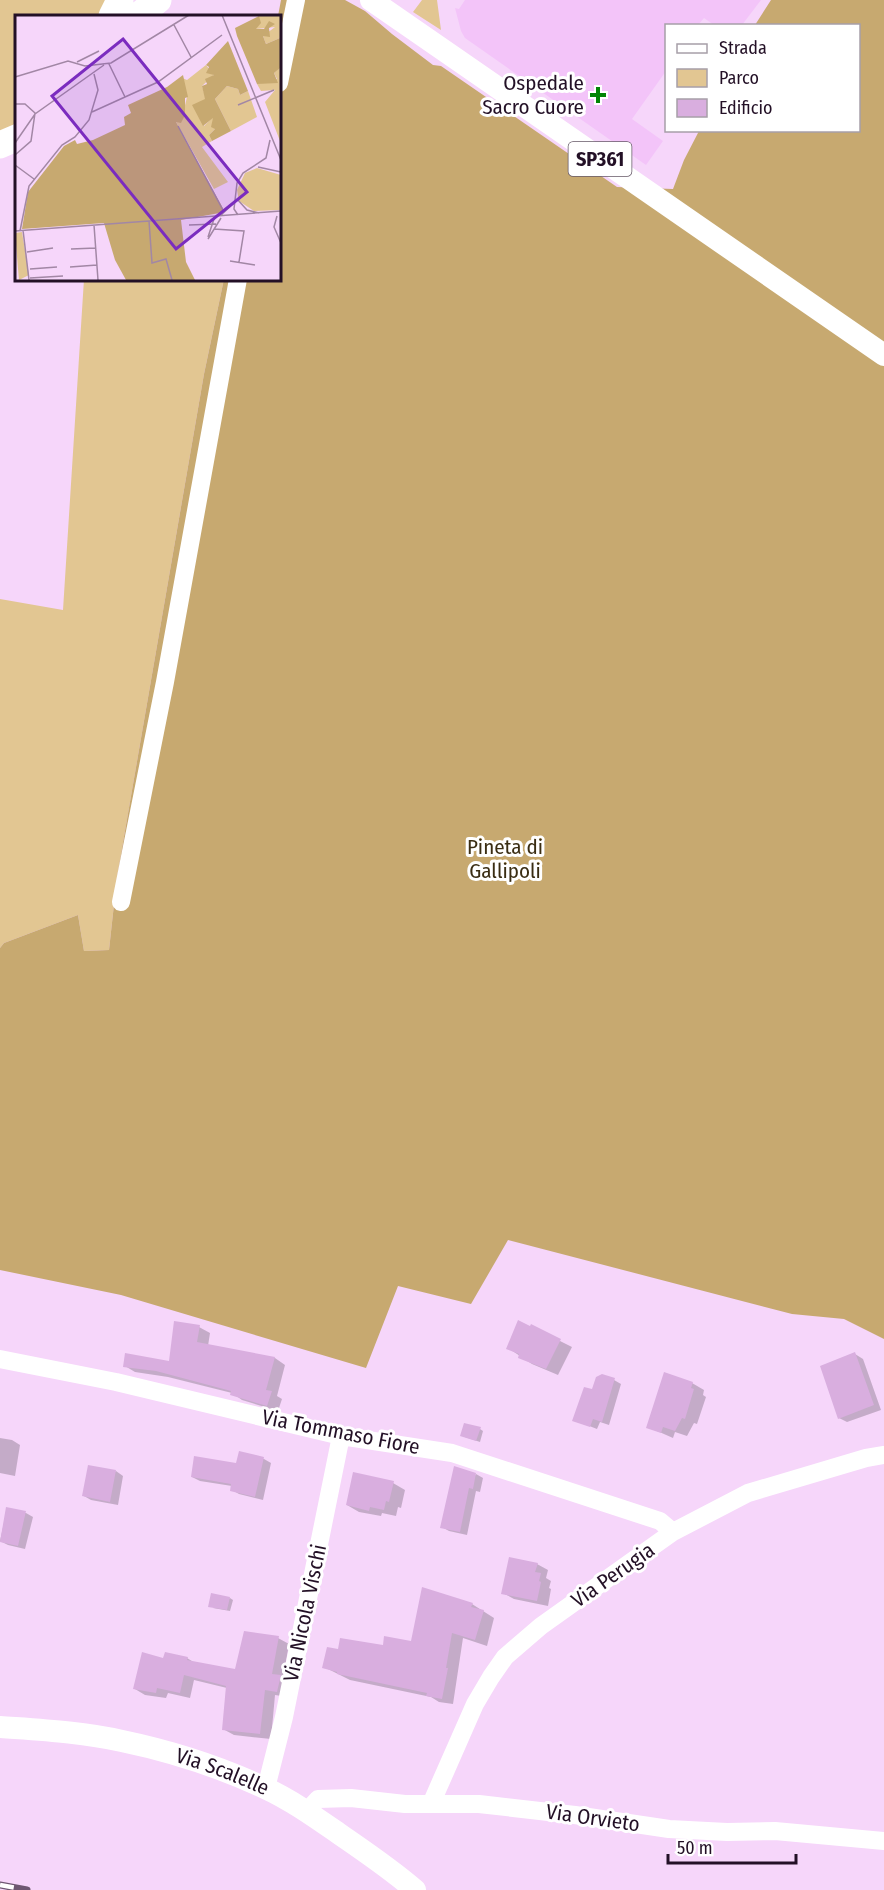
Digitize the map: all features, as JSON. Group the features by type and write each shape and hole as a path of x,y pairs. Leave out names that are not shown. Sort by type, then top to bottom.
{"highway":[{"path":"121,8 158,0"},
{"path":"0,146 15,138"}],"main road":[{"name":"SP361","path":"371,0 884,356"},
{"name":"Via Scalelle","path":"0,1727 87,1734 122,1741 164,1751 266,1788 307,1811 415,1890"}],"street":[{"path":"280,78 296,0"},
{"path":"120,903 165,682 238,280"},
{"name":"Via Tommaso Fiore","path":"0,1359 116,1382 341,1436 452,1454 660,1521 673,1532"},
{"name":"Via Nicola Vischi","path":"266,1788 284,1717 341,1436"},
{"name":"Via Perugia","path":"430,1804 475,1704 505,1657 541,1626 673,1532 748,1493 866,1458 884,1455"},
{"name":"Via Orvieto","path":"307,1811 318,1798 351,1798 405,1804 479,1804 669,1829 727,1832 775,1831 884,1842"}],"shaded area":[{"name":"Ospedale Sacro Cuore","path":"465,0 761,0 743,24 713,24 704,18 699,24 665,24 665,72 632,119 663,141 646,165 465,38 455,8 459,9"}],"green space":[{"path":"0,0 110,0 105,15 15,15 15,124 0,133"},
{"name":"Pineta di Gallipoli","path":"281,0 345,0 365,11 433,65 441,66 617,187 673,189 698,132 860,132 860,24 756,24 771,0 884,0 884,1339 844,1319 792,1314 508,1240 471,1304 398,1286 366,1368 121,1295 0,1270 0,948 4,943 78,915 84,951 109,950 117,877 204,374 224,280 280,280 280,15 278,15"},
{"path":"422,0 437,0 441,30 413,12"},
{"path":"84,280 224,280 204,374 117,877 109,950 84,951 78,915 4,943 0,948 0,599 63,610"}],"building":[{"path":"518,1320 561,1339 546,1369 518,1358 519,1354 506,1349"},
{"path":"174,1321 200,1325 197,1342 275,1357 266,1390 272,1391 267,1406 230,1395 231,1391 156,1371 123,1367 125,1353 169,1361"},
{"path":"855,1352 874,1405 838,1419 820,1366"},
{"path":"664,1372 693,1382 691,1388 694,1389 685,1419 682,1418 675,1431 663,1427 661,1433 646,1428"},
{"path":"602,1374 615,1378 602,1422 593,1419 590,1427 572,1421 584,1387 592,1389 596,1377"},
{"path":"464,1423 481,1427 476,1441 460,1436"},
{"path":"239,1451 264,1457 255,1497 230,1491 231,1484 191,1477 194,1456 236,1463"},
{"path":"88,1465 116,1470 110,1502 82,1496"},
{"path":"454,1466 476,1473 473,1489 469,1488 460,1532 440,1528"},
{"path":"353,1472 394,1481 389,1502 386,1501 384,1510 370,1507 369,1511 346,1505"},
{"path":"6,1507 26,1511 18,1546 0,1542"},
{"path":"509,1557 538,1563 535,1572 541,1573 539,1581 541,1582 537,1601 501,1594"},
{"path":"422,1587 473,1603 471,1607 484,1610 475,1640 452,1633 442,1699 426,1696 427,1693 337,1674 337,1672 322,1668 327,1647 338,1649 340,1638 383,1645 384,1636 411,1641"},
{"path":"211,1593 230,1597 227,1610 208,1607"},
{"path":"244,1631 279,1636 272,1674 281,1675 277,1692 265,1690 260,1734 222,1730 226,1686 184,1675 180,1693 157,1688 156,1693 133,1689 142,1652 163,1658 165,1652 188,1657 187,1660 235,1669"}],"railway":[{"path":"0,1885 27,1890"}],"place":[{"name":"Ospedale Sacro Cuore","path":"598,95"}]}
